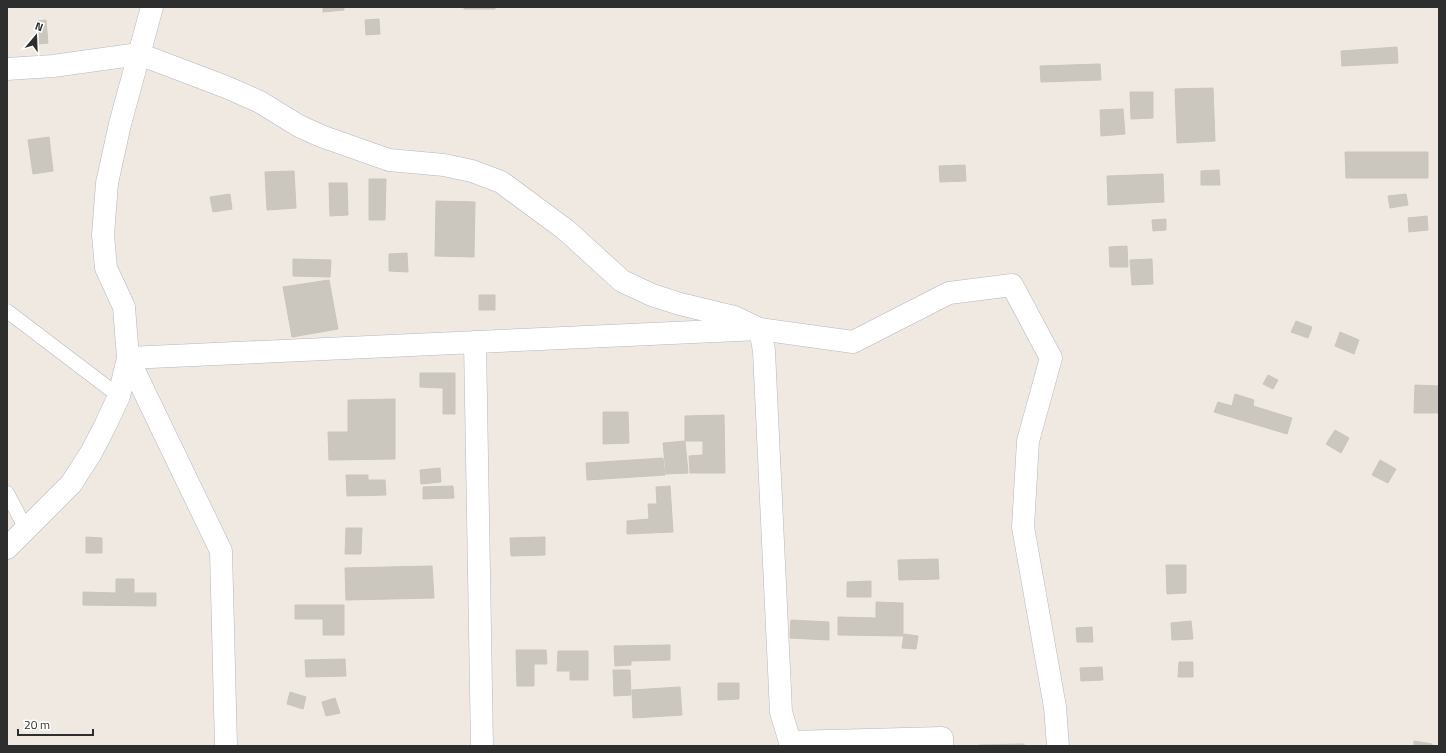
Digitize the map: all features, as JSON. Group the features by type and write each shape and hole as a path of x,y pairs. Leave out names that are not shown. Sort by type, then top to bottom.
{"street":[{"path":"7,548 71,484 98,439 119,396 128,358 124,307 106,268 103,235 107,183 120,124 152,7"},
{"path":"7,69 53,66 139,54 226,86 260,102 299,126 328,139 389,160 444,165 472,171 501,182 566,230 622,281 666,300 734,317 760,330"},
{"path":"128,358 760,330 853,342 949,293 1012,285 1051,358 1028,441 1023,527 1055,707 1058,746"},
{"path":"760,330 764,351 781,712 790,744 942,738 942,746"},
{"path":"475,342 482,746"},
{"path":"128,358 221,551 226,746"}],"lane":[{"path":"7,311 119,396"},
{"path":"7,493 26,529"}],"building":[{"path":"323,7 344,7 344,10 323,12"},
{"path":"464,7 495,7 495,9 464,9"},
{"path":"379,19 380,34 366,35 365,20"},
{"path":"46,20 48,43 38,44 36,21"},
{"path":"1397,47 1398,63 1342,66 1341,51"},
{"path":"1100,64 1101,80 1041,82 1040,66"},
{"path":"1213,88 1215,141 1177,143 1175,89"},
{"path":"1130,92 1153,92 1153,118 1131,119"},
{"path":"1123,109 1125,134 1101,136 1100,110"},
{"path":"49,137 53,171 33,174 28,140"},
{"path":"1345,152 1428,152 1428,178 1346,178"},
{"path":"965,165 966,181 940,182 939,166"},
{"path":"1219,170 1220,185 1201,185 1201,171"},
{"path":"294,171 296,208 267,210 265,172"},
{"path":"1163,174 1164,202 1108,205 1107,176"},
{"path":"369,179 386,179 385,220 369,220"},
{"path":"329,183 347,183 348,215 330,216"},
{"path":"230,194 232,209 213,212 210,197"},
{"path":"1406,194 1408,205 1390,208 1388,196"},
{"path":"436,201 475,202 474,257 435,256"},
{"path":"1427,216 1428,230 1409,232 1408,218"},
{"path":"1166,219 1166,230 1153,231 1152,220"},
{"path":"1127,246 1128,267 1110,267 1109,247"},
{"path":"407,253 408,272 389,271 389,254"},
{"path":"293,259 331,260 330,277 293,276"},
{"path":"1152,259 1153,284 1132,285 1130,260"},
{"path":"329,280 338,329 292,337 283,287"},
{"path":"479,295 495,295 495,310 479,310"},
{"path":"1296,321 1312,327 1308,338 1291,332"},
{"path":"1340,332 1359,340 1354,354 1335,346"},
{"path":"420,373 455,373 455,414 443,414 443,388 420,387"},
{"path":"1268,375 1278,380 1273,389 1263,384"},
{"path":"1415,385 1439,386 1439,413 1414,413"},
{"path":"1235,394 1254,400 1253,406 1292,418 1287,434 1214,412 1218,402 1232,406"},
{"path":"395,399 395,459 329,460 328,432 348,432 348,400"},
{"path":"603,412 628,412 629,443 603,444"},
{"path":"724,415 725,473 690,473 689,456 703,455 703,441 685,441 685,416"},
{"path":"1335,430 1349,438 1341,453 1326,444"},
{"path":"685,441 688,473 666,474 663,443"},
{"path":"663,458 665,475 587,480 586,463"},
{"path":"1380,460 1396,469 1388,483 1372,475"},
{"path":"440,468 441,482 421,484 420,470"},
{"path":"346,475 368,475 368,480 385,480 386,495 347,496"},
{"path":"453,486 454,498 423,499 423,487"},
{"path":"670,486 673,532 627,534 627,521 649,519 648,504 657,504 656,487"},
{"path":"346,528 362,528 361,554 345,554"},
{"path":"86,537 102,538 102,553 86,553"},
{"path":"545,537 545,555 511,556 510,538"},
{"path":"938,559 939,579 899,580 898,560"},
{"path":"1166,565 1186,565 1186,593 1167,594"},
{"path":"432,566 434,598 346,600 345,568"},
{"path":"116,579 134,579 134,593 156,593 156,606 83,605 83,592 116,593"},
{"path":"871,581 871,597 847,597 847,582"},
{"path":"876,602 903,603 903,636 838,635 838,617 876,618"},
{"path":"295,605 344,605 344,635 323,635 323,619 295,619"},
{"path":"791,620 829,622 829,640 790,638"},
{"path":"1191,621 1193,639 1172,640 1171,623"},
{"path":"1092,627 1093,642 1077,642 1076,628"},
{"path":"904,634 918,636 916,649 902,648"},
{"path":"670,645 670,660 631,661 631,665 615,666 614,646"},
{"path":"516,650 546,650 547,664 534,664 534,686 517,686"},
{"path":"558,651 588,651 588,680 570,680 570,671 557,671"},
{"path":"345,659 346,676 306,677 305,660"},
{"path":"1179,662 1193,662 1193,677 1178,677"},
{"path":"1102,667 1103,680 1081,681 1080,668"},
{"path":"613,670 630,670 631,695 614,696"},
{"path":"718,683 739,683 739,699 718,700"},
{"path":"680,687 682,715 633,718 632,690"},
{"path":"290,692 306,697 303,709 287,704"},
{"path":"335,698 340,713 326,716 322,702"},
{"path":"1414,741 1432,744 1432,746 1414,746"},
{"path":"1024,744 1024,746 979,746 979,745"}]}
